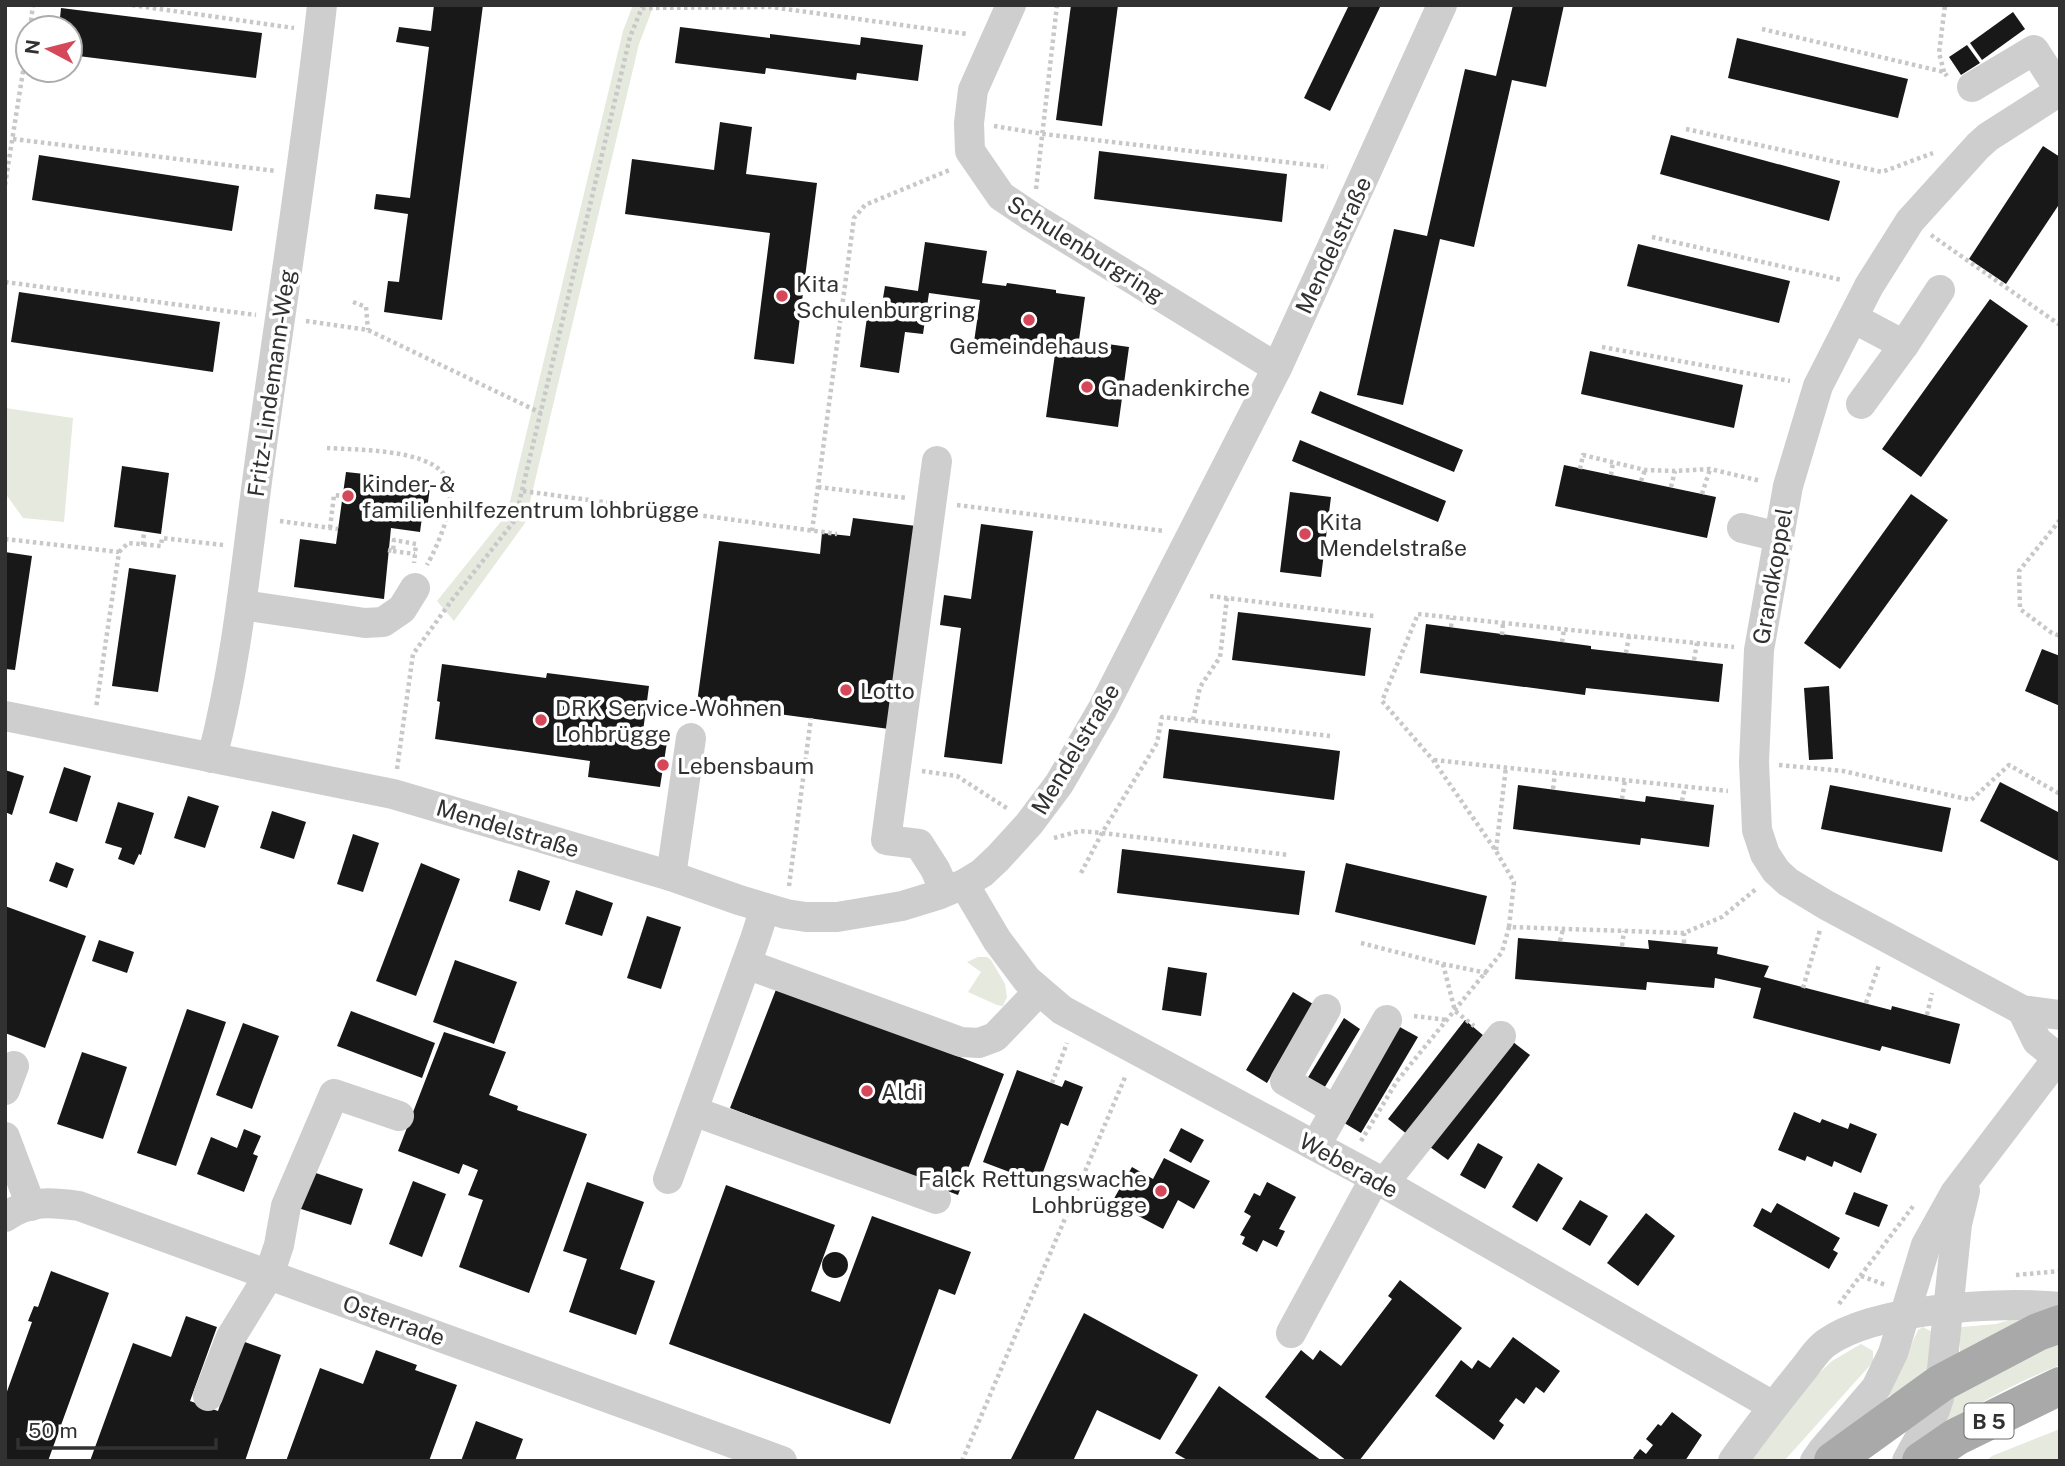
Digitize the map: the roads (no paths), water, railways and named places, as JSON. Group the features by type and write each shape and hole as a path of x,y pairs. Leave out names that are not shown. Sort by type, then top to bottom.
{"main road":[{"name":"B 5","path":"1833,1461 1941,1383 2026,1338 2060,1324"},
{"name":"B 5","path":"1921,1461 1956,1437 2060,1386"}],"street":[{"name":"Schulenburgring","path":"1011,5 973,90 969,123 970,151 1001,196 1277,368"},
{"name":"Mendelstraße","path":"5,716 393,794 775,911 806,917 849,915 902,906 955,888 982,873 1029,824 1059,784 1102,710 1277,368 1442,5"},
{"name":"Fritz-Lindemann-Weg","path":"212,758 226,706 242,605 320,18"},
{"path":"1961,84 2034,50 2060,91"},
{"name":"Grandkoppel","path":"2060,91 1978,146 1910,221 1869,286 1818,386 1788,486 1759,650 1754,762 1757,830 1765,855 1788,882 2022,1010 2060,1015"},
{"path":"1861,404 1940,290"},
{"path":"1853,318 1904,345"},
{"name":"Weberade","path":"937,461 886,840 919,844 935,869 955,888 1027,981 1062,1010 1380,1180 1773,1406"},
{"path":"1742,528 1779,537"},
{"path":"242,605 365,623 383,622 402,609 415,588"},
{"path":"671,877 691,738"},
{"path":"668,1179 746,964 775,911"},
{"path":"746,964 961,1042 979,1043 995,1037 1039,991"},
{"path":"1326,1009 1285,1082 1336,1110"},
{"path":"1815,1461 1876,1388 1893,1353 1926,1245 1944,1210 2059,1056 2037,1041 2022,1010"},
{"path":"1316,1145 1387,1020"},
{"path":"1291,1333 1380,1180 1499,1039"},
{"path":"208,1396 231,1337 269,1275 279,1245 286,1206 334,1094 398,1116"},
{"path":"693,1111 936,1199"},
{"path":"5,1138 18,1211"},
{"path":"1941,1383 1957,1224 1969,1174"},
{"name":"Osterrade","path":"18,1211 48,1202 79,1206 782,1461"},
{"path":"1733,1461 1773,1406 1823,1345 1852,1329 1906,1315 1949,1309 2035,1305 2060,1307"},
{"name":"B 5","path":"1908,1461 1935,1410 1941,1383"}],"place":[{"name":"Kita Schulenburgring","path":"782,296"},
{"name":"Gemeindehaus","path":"1029,320"},
{"name":"Gnadenkirche","path":"1087,387"},
{"name":"kinder- & familienhilfezentrum lohbrügge","path":"348,496"},
{"name":"Kita Mendelstraße","path":"1305,534"},
{"name":"Lotto","path":"846,690"},
{"name":"DRK Service-Wohnen Lohbrügge","path":"541,720"},
{"name":"Lebensbaum","path":"663,765"},
{"name":"Aldi","path":"867,1091"},
{"name":"Falck Rettungswache Lohbrügge","path":"1161,1191"}]}
